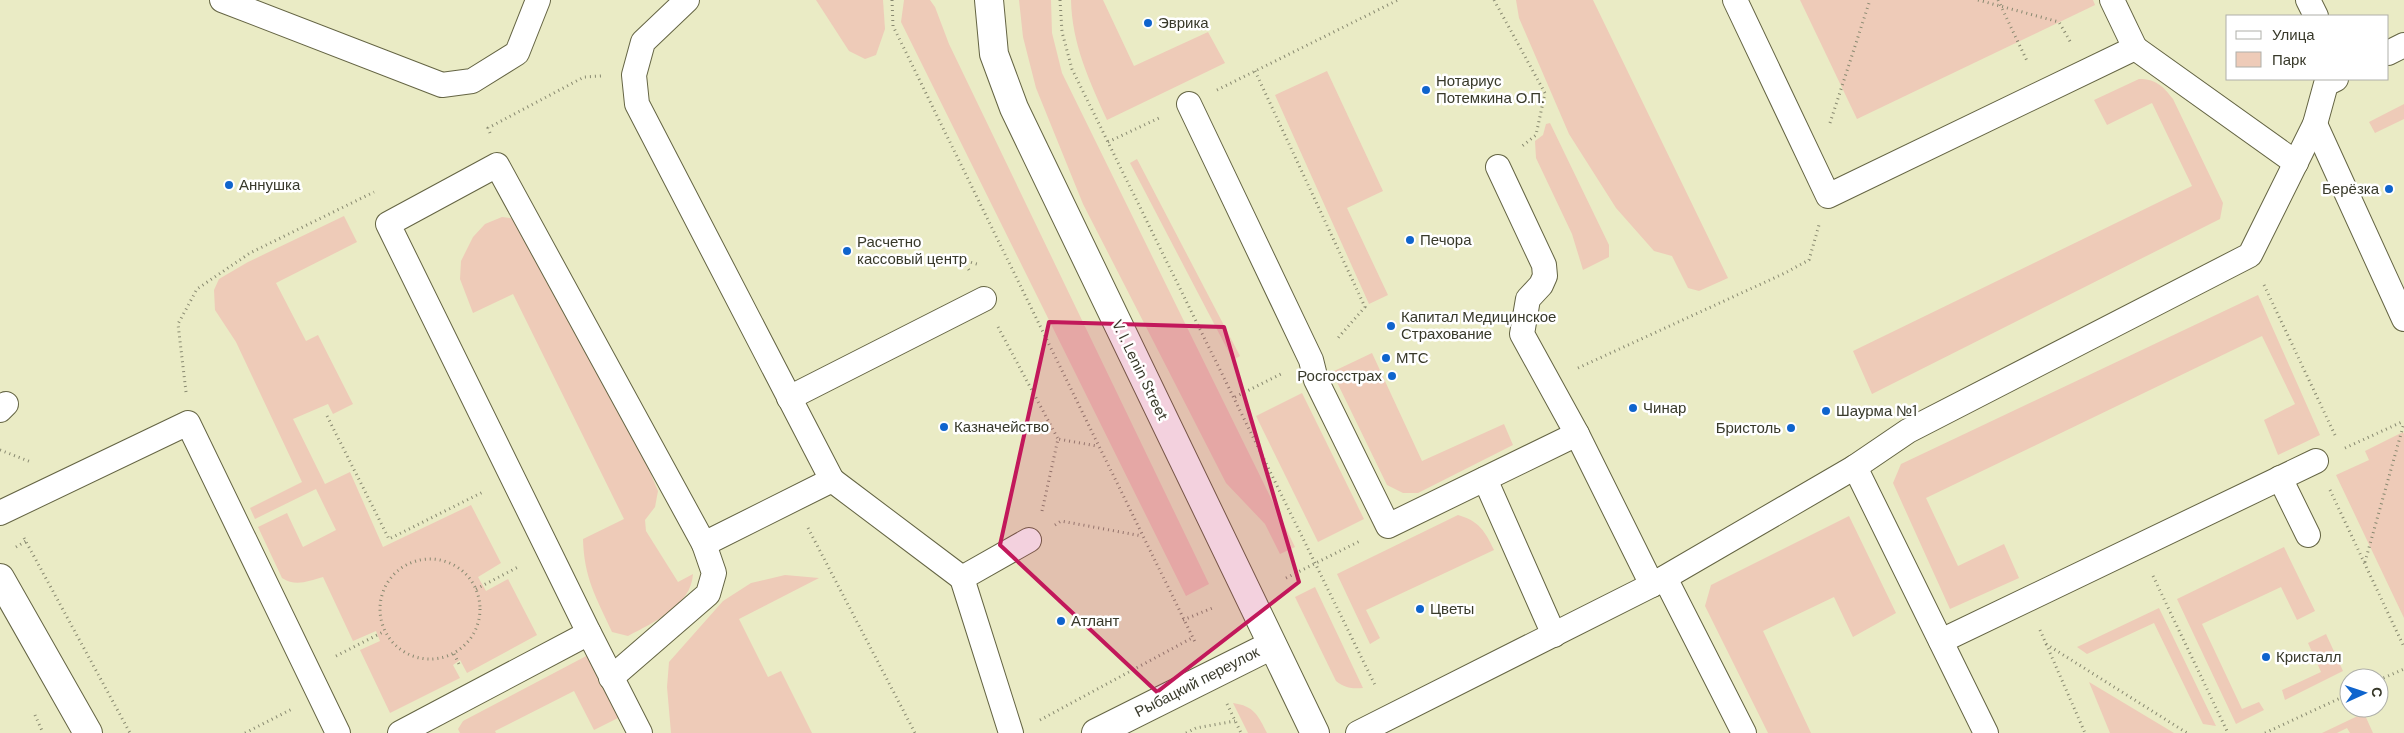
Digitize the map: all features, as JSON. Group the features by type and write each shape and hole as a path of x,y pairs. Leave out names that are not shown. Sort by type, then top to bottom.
{"main road":[{"name":"V. I. Lenin Street","path":"989,0 994,54 1014,108 1315,733"},
{"path":"0,578 88,733"},
{"name":"Рыбацкий переулок","path":"1096,733 1272,645"}],"lane":[{"path":"222,0 442,86 472,81 517,54 538,0"},
{"path":"687,0 643,42 634,75 637,104 832,480 962,578 1011,733"},
{"path":"1735,0 1828,196 2135,48"},
{"path":"2112,0 2135,48 2296,163"},
{"path":"2308,0 2316,15"},
{"path":"2389,52 2404,45"},
{"path":"1358,733 1658,581 1855,467 1908,431 2250,255 2315,124 2326,84 2334,80"},
{"path":"1189,104 1311,360 1316,380 1388,526 1577,434"},
{"path":"2315,124 2404,319"},
{"path":"611,678 708,594 714,573 704,544 498,165 388,224 548,551 611,678 640,733"},
{"path":"1498,167 1544,265 1545,276 1541,284 1528,299 1522,334 1744,733"},
{"path":"789,398 984,299"},
{"path":"4,511 188,423 338,733"},
{"path":"1941,641 2316,461"},
{"path":"1855,467 1986,733"},
{"path":"2280,478 2308,535"},
{"path":"1485,479 1554,635"},
{"path":"704,544 832,480"},
{"path":"962,578 1033,538"},
{"path":"400,733 589,633"}],"path":[{"path":"892,0 893,26 1097,446 1199,649"},
{"path":"1060,0 1062,32 1072,69 1317,564 1390,717"},
{"path":"1108,142 1398,0"},
{"path":"1494,0 1545,93 1536,135 1498,167"},
{"path":"1815,168 1870,0"},
{"path":"1978,0 2059,22 2087,72"},
{"path":"1998,0 2043,93"},
{"path":"1234,397 1324,354 1365,307 1255,71"},
{"path":"498,165 488,128 584,76 634,75"},
{"path":"188,423 178,324 197,289 250,254 380,189"},
{"path":"1548,381 1785,273 1808,260 1828,196"},
{"path":"2250,255 2342,449"},
{"path":"989,268 964,260 1058,439 1033,538"},
{"path":"1006,273 1015,276"},
{"path":"327,416 389,539 512,478"},
{"path":"2404,422 2316,461 2404,647"},
{"path":"2364,563 2404,422"},
{"path":"1058,439 1097,446"},
{"path":"793,500 916,733"},
{"path":"4,511 26,541 130,733"},
{"path":"1033,538 1061,521 1142,536"},
{"path":"1286,578 1317,564 1388,526"},
{"path":"11,550 26,541"},
{"path":"2139,546 2228,733"},
{"path":"476,589 548,551"},
{"path":"430,558 446,561 461,569 473,582 476,589 480,598 481,615 476,632 465,646 451,656 434,660 416,658 402,652 390,641 379,611 382,594 394,574 414,561 430,558"},
{"path":"2027,600 2085,733"},
{"path":"1183,620 1216,607"},
{"path":"307,671 385,631"},
{"path":"1039,720 1192,638"},
{"path":"2046,644 2188,733"},
{"path":"2389,676 2404,669"},
{"path":"245,733 320,696"},
{"path":"2265,733 2339,699"},
{"path":"1226,703 1241,733"},
{"path":"1186,733 1196,728 1235,721"}],"highlighted area":[{"path":"1049,322 1224,327 1299,582 1157,692 1000,545"}],"green space":[{"path":"816,0 883,0 885,29 876,55 865,59 849,51"},
{"path":"904,0 930,0 935,7 949,44 1209,584 1186,596 901,22"},
{"path":"1019,0 1051,0 1052,33 1062,73 1295,547 1280,554 1265,524 1226,483 1083,204 1036,88 1023,37"},
{"path":"1071,0 1103,0 1134,66 1208,32 1225,63 1107,120 1078,47"},
{"path":"1516,0 1593,0 1728,278 1699,291 1688,288 1672,256 1654,251 1616,208 1569,134 1519,18"},
{"path":"1800,0 2093,0 2095,5 1857,119"},
{"path":"1327,71 1383,191 1347,208 1388,295 1369,304 1275,95"},
{"path":"2139,79 2150,80 2159,84 2173,99 2223,203 2220,219 1872,394 1853,351 2192,186 2152,103 2107,125 2094,100"},
{"path":"2404,104 2404,119 2375,133 2369,122"},
{"path":"1550,123 1609,245 1609,257 1583,270 1572,234 1536,158 1535,141 1543,135 1546,124"},
{"path":"1137,159 1240,356 1233,360 1130,163"},
{"path":"344,216 357,242 276,283 306,341 318,335 353,404 333,414 328,404 293,419 325,484 350,472 383,547 471,505 501,563 478,577 486,591 508,579 537,635 467,673 460,660 453,665 460,678 390,713 360,650 380,641 376,631 353,641 323,577 297,583 282,578 258,527 287,513 303,547 336,530 316,489 255,519 250,508 302,482 236,342 215,310 214,290 219,279 248,262"},
{"path":"502,217 517,219 638,444 658,491 655,507 645,520 646,531 678,582 693,574 691,585 686,595 678,604 659,619 628,636 612,632 588,576 583,539 624,519 513,294 473,313 460,279 461,261 473,237 485,224"},
{"path":"2258,295 2320,435 2278,455 2264,420 2295,404 2262,336 1926,498 1958,566 2004,544 2019,578 1950,609 1893,483 1901,464"},
{"path":"1372,353 1422,461 1504,424 1513,445 1418,493 1403,493 1387,485 1332,372"},
{"path":"1302,393 1364,519 1318,542 1256,416"},
{"path":"2403,432 2404,618 2336,475 2369,460 2365,451"},
{"path":"1458,515 1476,524 1488,537 1494,550 1366,610 1380,638 1370,644 1337,574"},
{"path":"1849,516 1896,613 1853,637 1834,597 1763,631 1811,733 1768,733 1705,606 1711,585"},
{"path":"2284,547 2315,611 2297,620 2281,587 2202,624 2242,709 2259,702 2264,710 2236,724 2177,599"},
{"path":"785,575 819,578 739,619 768,677 781,671 812,733 671,733 667,687 669,662 723,601 751,583"},
{"path":"1315,587 1363,688 1349,688 1336,681 1295,597"},
{"path":"2159,608 2216,726 2203,724 2154,623 2087,654 2077,647"},
{"path":"2326,634 2342,668 2339,668 2339,673 2285,700 2282,690 2321,672 2308,643"},
{"path":"590,654 622,716 594,730 574,691 495,731 496,733 460,733 458,729 463,721"},
{"path":"2089,682 2174,733 2110,733"},
{"path":"1233,703 1246,706 1255,712 1267,733 1248,733"},
{"path":"2354,718 2366,718 2373,733 2350,733 2347,728 2337,733 2322,733"}],"place":[{"name":"Эврика","path":"1148,23"},
{"name":"Нотариус Потемкина О.П.","path":"1426,90"},
{"name":"Аннушка","path":"229,185"},
{"name":"Берёзка","path":"2389,189"},
{"name":"Печора","path":"1410,240"},
{"name":"Расчетно кассовый центр","path":"847,251"},
{"name":"Капитал Медицинское Страхование","path":"1391,326"},
{"name":"МТС","path":"1386,358"},
{"name":"Росгосстрах","path":"1392,376"},
{"name":"Чинар","path":"1633,408"},
{"name":"Шаурма №1","path":"1826,411"},
{"name":"Казначейство","path":"944,427"},
{"name":"Бристоль","path":"1791,428"},
{"name":"Цветы","path":"1420,609"},
{"name":"Атлант","path":"1061,621"},
{"name":"Кристалл","path":"2266,657"}]}
